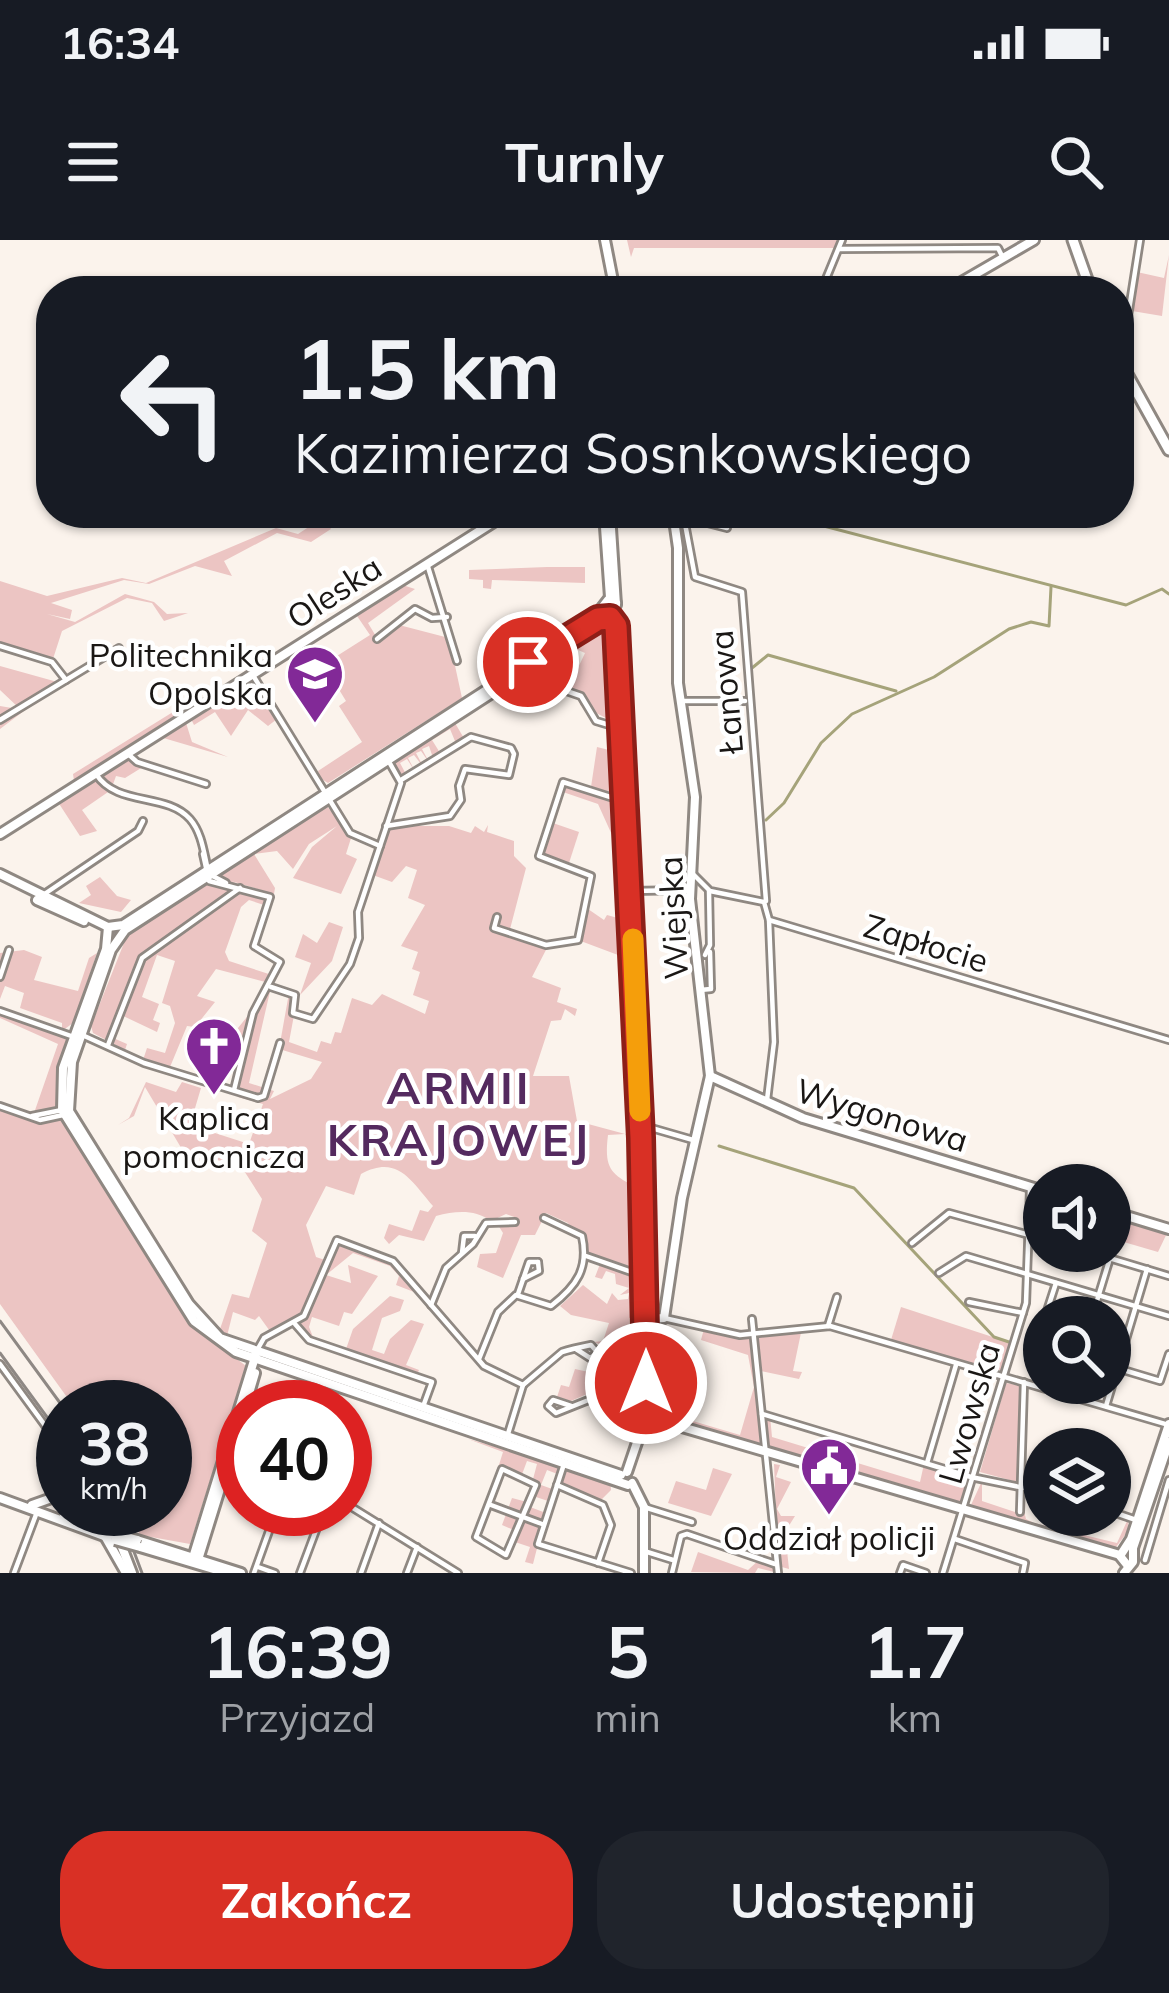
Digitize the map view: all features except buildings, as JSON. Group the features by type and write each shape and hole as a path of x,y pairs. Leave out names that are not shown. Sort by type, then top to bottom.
{"main road":[{"path":"1076,240 1089,276"},
{"path":"1134,386 1141,403"},
{"path":"1134,389 1169,450"}],"street":[{"path":"605,240 612,276"},
{"path":"827,276 842,240"},
{"path":"1134,307 1139,305 1140,240"},
{"path":"970,276 1028,242"},
{"path":"838,249 998,248 1002,256"},
{"name":"Oleska","path":"3,834 483,528"},
{"path":"608,528 631,891 646,1387 651,1415 626,1478 640,1515 643,1573"},
{"path":"608,528 619,696"},
{"name":"Wiejska","path":"664,1318 682,1198 710,1076 700,990 703,960 690,890 695,797 680,700 674,528"},
{"name":"Łanowa","path":"686,528 695,577 742,592 765,904"},
{"path":"425,562 447,617 457,662"},
{"path":"531,674 591,626 610,592"},
{"path":"73,1033 112,935 611,617 616,603"},
{"path":"377,639 416,608 432,618 447,617"},
{"path":"611,617 618,630"},
{"path":"591,626 607,628 613,642"},
{"path":"0,646 53,663 66,680"},
{"path":"0,720 119,648"},
{"path":"251,674 352,835 380,846"},
{"path":"326,796 520,675 531,674 580,696 596,721 622,729"},
{"path":"680,700 745,701"},
{"path":"271,987 295,994 294,1014 316,1017 352,960 359,936 358,915 386,826 401,780 472,736 511,748 514,754 508,775 465,769 459,786 462,798 450,816 386,826"},
{"path":"127,753 137,762 206,784"},
{"path":"388,760 401,780"},
{"path":"96,774 108,789 185,814 199,832 206,873"},
{"path":"497,917 494,928 544,945 578,940 591,875 539,857 563,782 626,802"},
{"path":"39,899 138,831 143,821"},
{"path":"203,854 219,864 226,883"},
{"path":"690,871 709,890 765,904 770,920 774,1042 766,1104"},
{"path":"206,873 270,897 254,946 280,962 254,1013 234,1090"},
{"path":"206,873 237,888"},
{"path":"206,873 142,910 112,935 73,1033 65,1112 188,1313 207,1336 246,1361 249,1374"},
{"path":"0,877 112,935"},
{"path":"107,1045 142,958 237,888"},
{"path":"631,891 690,890"},
{"path":"703,960 710,946 709,890"},
{"path":"75,914 107,922 142,910"},
{"path":"75,914 99,936 100,965"},
{"name":"Zapłocie","path":"770,920 1169,1040"},
{"path":"703,960 710,946"},
{"path":"0,977 9,950"},
{"path":"0,1012 234,1090 264,1096 273,1093"},
{"path":"264,1096 280,1043"},
{"name":"Wygonowa","path":"710,1076 766,1104 1023,1184"},
{"path":"0,1106 42,1120 65,1112"},
{"path":"65,1112 197,1316 220,1338 286,1369 422,1409 564,1464 626,1478"},
{"path":"641,1125 698,1142"},
{"path":"912,1243 949,1213 1023,1232"},
{"path":"1131,1217 1169,1229"},
{"path":"518,1294 552,1305 576,1285 586,1256 580,1234 544,1218"},
{"path":"431,1305 447,1267 489,1221 515,1222"},
{"path":"462,1254 464,1236 475,1236"},
{"path":"196,1559 249,1374 269,1335 295,1324 307,1310 337,1240 392,1260 479,1360 523,1385"},
{"path":"586,1256 644,1276"},
{"path":"939,1273 963,1256 1169,1316"},
{"path":"1131,1264 1169,1276"},
{"path":"1131,1319 1147,1269"},
{"path":"1099,1295 1106,1272"},
{"name":"Lwowska","path":"1025,1296 1028,1274"},
{"path":"479,1360 498,1312 518,1294 523,1279"},
{"path":"1052,1296 1056,1283"},
{"path":"828,1326 837,1297"},
{"path":"969,1302 974,1299 1023,1313"},
{"name":"Lwowska","path":"943,1573 966,1511 1023,1313"},
{"path":"646,1319 754,1334 828,1326 1023,1382"},
{"path":"672,1573 681,1535 778,1569 752,1319"},
{"path":"295,1324 309,1340 432,1382 422,1409"},
{"path":"506,1441 523,1385 560,1353 576,1348"},
{"path":"230,1349 626,1478 644,1507 643,1573"},
{"path":"1131,1373 1160,1381 1169,1354"},
{"path":"253,1380 258,1356"},
{"path":"927,1463 957,1363"},
{"path":"0,1364 36,1413"},
{"path":"256,1380 263,1369 286,1369"},
{"path":"571,1406 591,1399 651,1415 1099,1548 1125,1561 1145,1560 1169,1480"},
{"path":"1020,1512 1023,1404"},
{"path":"1099,1404 1169,1424 1125,1561"},
{"path":"762,1414 976,1478 1021,1485"},
{"path":"1125,1561 1169,1442"},
{"path":"564,1464 536,1539 540,1546 631,1573"},
{"path":"502,1468 533,1480 506,1556 476,1537 489,1504 502,1468"},
{"path":"557,1485 598,1501 609,1517 598,1563"},
{"path":"0,1496 114,1544 189,1548 203,1535"},
{"path":"216,1496 203,1535 205,1552 219,1564"},
{"path":"489,1504 542,1524"},
{"path":"644,1507 692,1522"},
{"path":"14,1573 34,1509"},
{"path":"1131,1518 1136,1520"},
{"path":"372,1519 455,1572"},
{"path":"361,1573 379,1523"},
{"path":"99,1536 114,1544 129,1573"},
{"path":"117,1536 129,1573"},
{"path":"267,1536 255,1569 275,1573"},
{"path":"300,1573 314,1536"},
{"path":"954,1538 1025,1563 1023,1573"},
{"path":"135,1543 241,1573"},
{"path":"407,1573 416,1547"},
{"path":"173,1549 227,1573"},
{"path":"644,1551 673,1560"},
{"path":"900,1573 903,1565 926,1573"}],"shaded area":[{"path":"627,240 840,240 837,248 634,248 631,257"},
{"path":"1169,255 1162,316 1134,311 1137,272 1164,278"},
{"path":"276,528 298,534 307,528 331,529 311,542 277,533 224,561 232,576 195,566 149,584 124,580 51,603 72,610 70,619 47,614 75,622 125,594 154,602 167,614 188,613 164,621 152,603 127,598 62,631 52,662 0,646 0,581 47,596 122,578 146,583"},
{"path":"585,567 585,583 492,580 491,589 483,588 483,580 469,579 469,570"},
{"path":"393,582 415,589 368,623 377,638 399,625 449,638 462,698 328,783 320,778 323,786 315,773 319,776 318,771 362,742 339,706 346,701 327,670 329,661 370,635 355,613"},
{"path":"598,626 611,632 626,866 598,804 560,791 563,782 591,787 597,747 617,752 612,721 580,705 579,696 567,691 585,653 578,650 542,670 538,681 521,682 455,723 465,740 457,746 450,729 432,740 442,756 434,761 429,746 422,749 430,764 421,751 416,753 424,768 414,755 408,758 416,773 407,759 400,763 408,778 401,780 390,764 331,804 327,798"},
{"path":"0,666 61,683 0,729 0,706 12,708 7,711 11,713 19,708 0,690"},
{"path":"245,681 257,687 277,719 268,726 248,710 231,736 215,712 194,725 190,717"},
{"path":"181,707 192,742 228,757 160,737 130,757 146,765 125,778 116,776 111,790 82,810 97,831 80,836 56,799 75,787 73,774"},
{"path":"324,803 352,835 346,854 357,859 341,894 293,878 312,847 337,826 309,844 293,869 277,851 254,854 274,894 231,881 270,897 267,906 249,900 241,907 225,952 229,961 275,976 273,984 216,969 197,996 215,1002 195,1027 187,1026 170,1067 143,1060 147,1048 165,1053 175,1023 170,1006 162,1003 175,961 157,955 142,997 159,1004 153,1020 160,1023 157,1032 119,1014 111,1037 127,1044 125,1050 93,1033 91,1026 124,943 113,950 125,932 126,939 134,928 216,879 209,874"},
{"path":"550,822 579,832 569,863 540,857"},
{"path":"488,825 487,832 514,841 514,856 526,868 509,933 548,946 532,977 561,988 557,1002 577,1009 575,1016 565,1009 561,1020 551,1021 533,1076 569,1076 577,1121 640,1138 638,1176 627,1173 633,1142 625,1134 608,1135 607,1155 615,1174 638,1188 644,1276 596,1255 586,1256 586,1233 571,1230 568,1223 546,1213 535,1235 521,1235 503,1278 477,1267 480,1254 496,1253 503,1233 498,1225 514,1226 517,1218 506,1214 491,1221 465,1212 436,1216 424,1241 399,1235 389,1244 384,1238 389,1224 412,1231 420,1210 428,1212 433,1206 403,1173 385,1167 361,1174 354,1195 326,1186 306,1225 316,1257 325,1260 337,1240 393,1261 414,1292 396,1285 399,1276 390,1266 353,1253 326,1275 351,1283 348,1265 378,1276 352,1314 344,1312 339,1326 312,1317 309,1327 315,1342 295,1325 272,1334 259,1316 255,1320 233,1312 227,1336 220,1329 232,1294 249,1298 267,1243 252,1231 262,1199 241,1166 183,1151 145,1087 134,1116 118,1125 129,1118 146,1082 176,1092 182,1082 201,1088 190,1125 249,1144 263,1104 238,1097 256,1097 240,1091 234,1033 271,987 249,1083 274,1091 270,1099 311,1079 322,1062 279,1049 289,993 297,999 289,1042 317,1052 321,1041 331,1044 335,1032 341,1033 352,998 372,1005 382,994 425,1014 429,1001 413,995 420,972 412,969 418,952 401,946 425,905 408,898 417,870 406,866 392,882 370,874 386,826 449,826 471,833 475,826 484,832"},
{"path":"100,877 117,896 131,900 121,912 79,903 91,895 86,886"},
{"path":"588,909 604,920 607,915 632,922 634,961 578,940"},
{"path":"329,922 343,927 332,961 300,995 311,963 295,957 303,934 317,943"},
{"path":"24,950 42,957 34,980 78,991 89,958 97,953 73,1023 62,1031 62,1023 20,1008 24,993 5,986 0,999 0,953"},
{"path":"0,1011 78,1038 66,1078 65,1108 33,1116 58,1044 0,1018"},
{"path":"0,1106 38,1118 63,1115 199,1330 246,1366 242,1380 216,1380 216,1461 190,1544 146,1536 192,1536 192,1380 55,1380 0,1304"},
{"path":"1131,1217 1169,1229 1158,1252 1131,1244"},
{"path":"600,1264 637,1277 638,1315 629,1318 631,1407 587,1394 571,1401 557,1397 561,1385 569,1387 575,1369 611,1377 620,1352 594,1342 603,1341 609,1323 571,1315 560,1306 583,1285 607,1304 612,1293 618,1300 628,1299 629,1293 620,1295 629,1288 616,1284 615,1274 606,1271 602,1279 595,1277"},
{"path":"390,1296 404,1300 400,1311 382,1318 372,1350 384,1354 390,1339 411,1320 424,1324 406,1365 419,1370 416,1377 345,1352 353,1329"},
{"path":"901,1307 1011,1343 1003,1371 898,1346 891,1340"},
{"path":"705,1325 739,1335 802,1328 793,1371 802,1372 799,1379 761,1371 756,1340 762,1415 770,1416 772,1437 920,1482 924,1464 969,1478 966,1511 660,1417 664,1387 671,1389 686,1419 740,1435 754,1387 748,1355 701,1340"},
{"path":"1006,1383 1022,1386 1017,1482 980,1472"},
{"path":"468,1439 610,1479 611,1490 599,1502 557,1485 560,1475 547,1470 541,1485 555,1490 551,1502 533,1496 530,1507 546,1513 533,1564 525,1562 530,1547 512,1541 516,1531 502,1525 512,1498 527,1502 537,1464 527,1461 521,1477 498,1468 503,1452"},
{"path":"774,1464 780,1465 776,1477 791,1482 777,1509 781,1516 795,1516 785,1532 789,1569 778,1566 778,1573 758,1568 755,1573 691,1572 698,1552 748,1570 760,1559 778,1564"},
{"path":"713,1468 732,1474 711,1516 668,1503 676,1481 706,1490"},
{"path":"982,1481 982,1501 1018,1513 1023,1507 1023,1526 978,1513 971,1505"},
{"path":"1060,1536 1117,1543 1124,1536 1113,1551"}],"waterway":[{"path":"831,528 1126,605 1162,589 1169,594"},
{"path":"766,820 784,803 821,743 852,714 934,677 1009,629 1031,622 1049,626 1051,587"},
{"path":"752,668 768,655 896,691"},
{"path":"719,1146 854,1188 994,1337 1009,1342"}],"railway":[{"path":"0,1321 43,1380"},
{"path":"0,1353 36,1402"},
{"path":"128,1536 142,1573"}],"slow traffic":[{"path":"633,939 640,1111"}],"place":[{"name":"Politechnika Opolska","path":"315,725"},
{"name":"Kaplica pomocnicza","path":"214,1097"},
{"name":"Oddział policji","path":"829,1517"}],"district":[{"name":"ARMII KRAJOWEJ","path":"459,1114"}],"route":[{"path":"528,662 598,619 614,621 621,670 631,891 646,1383"}]}
